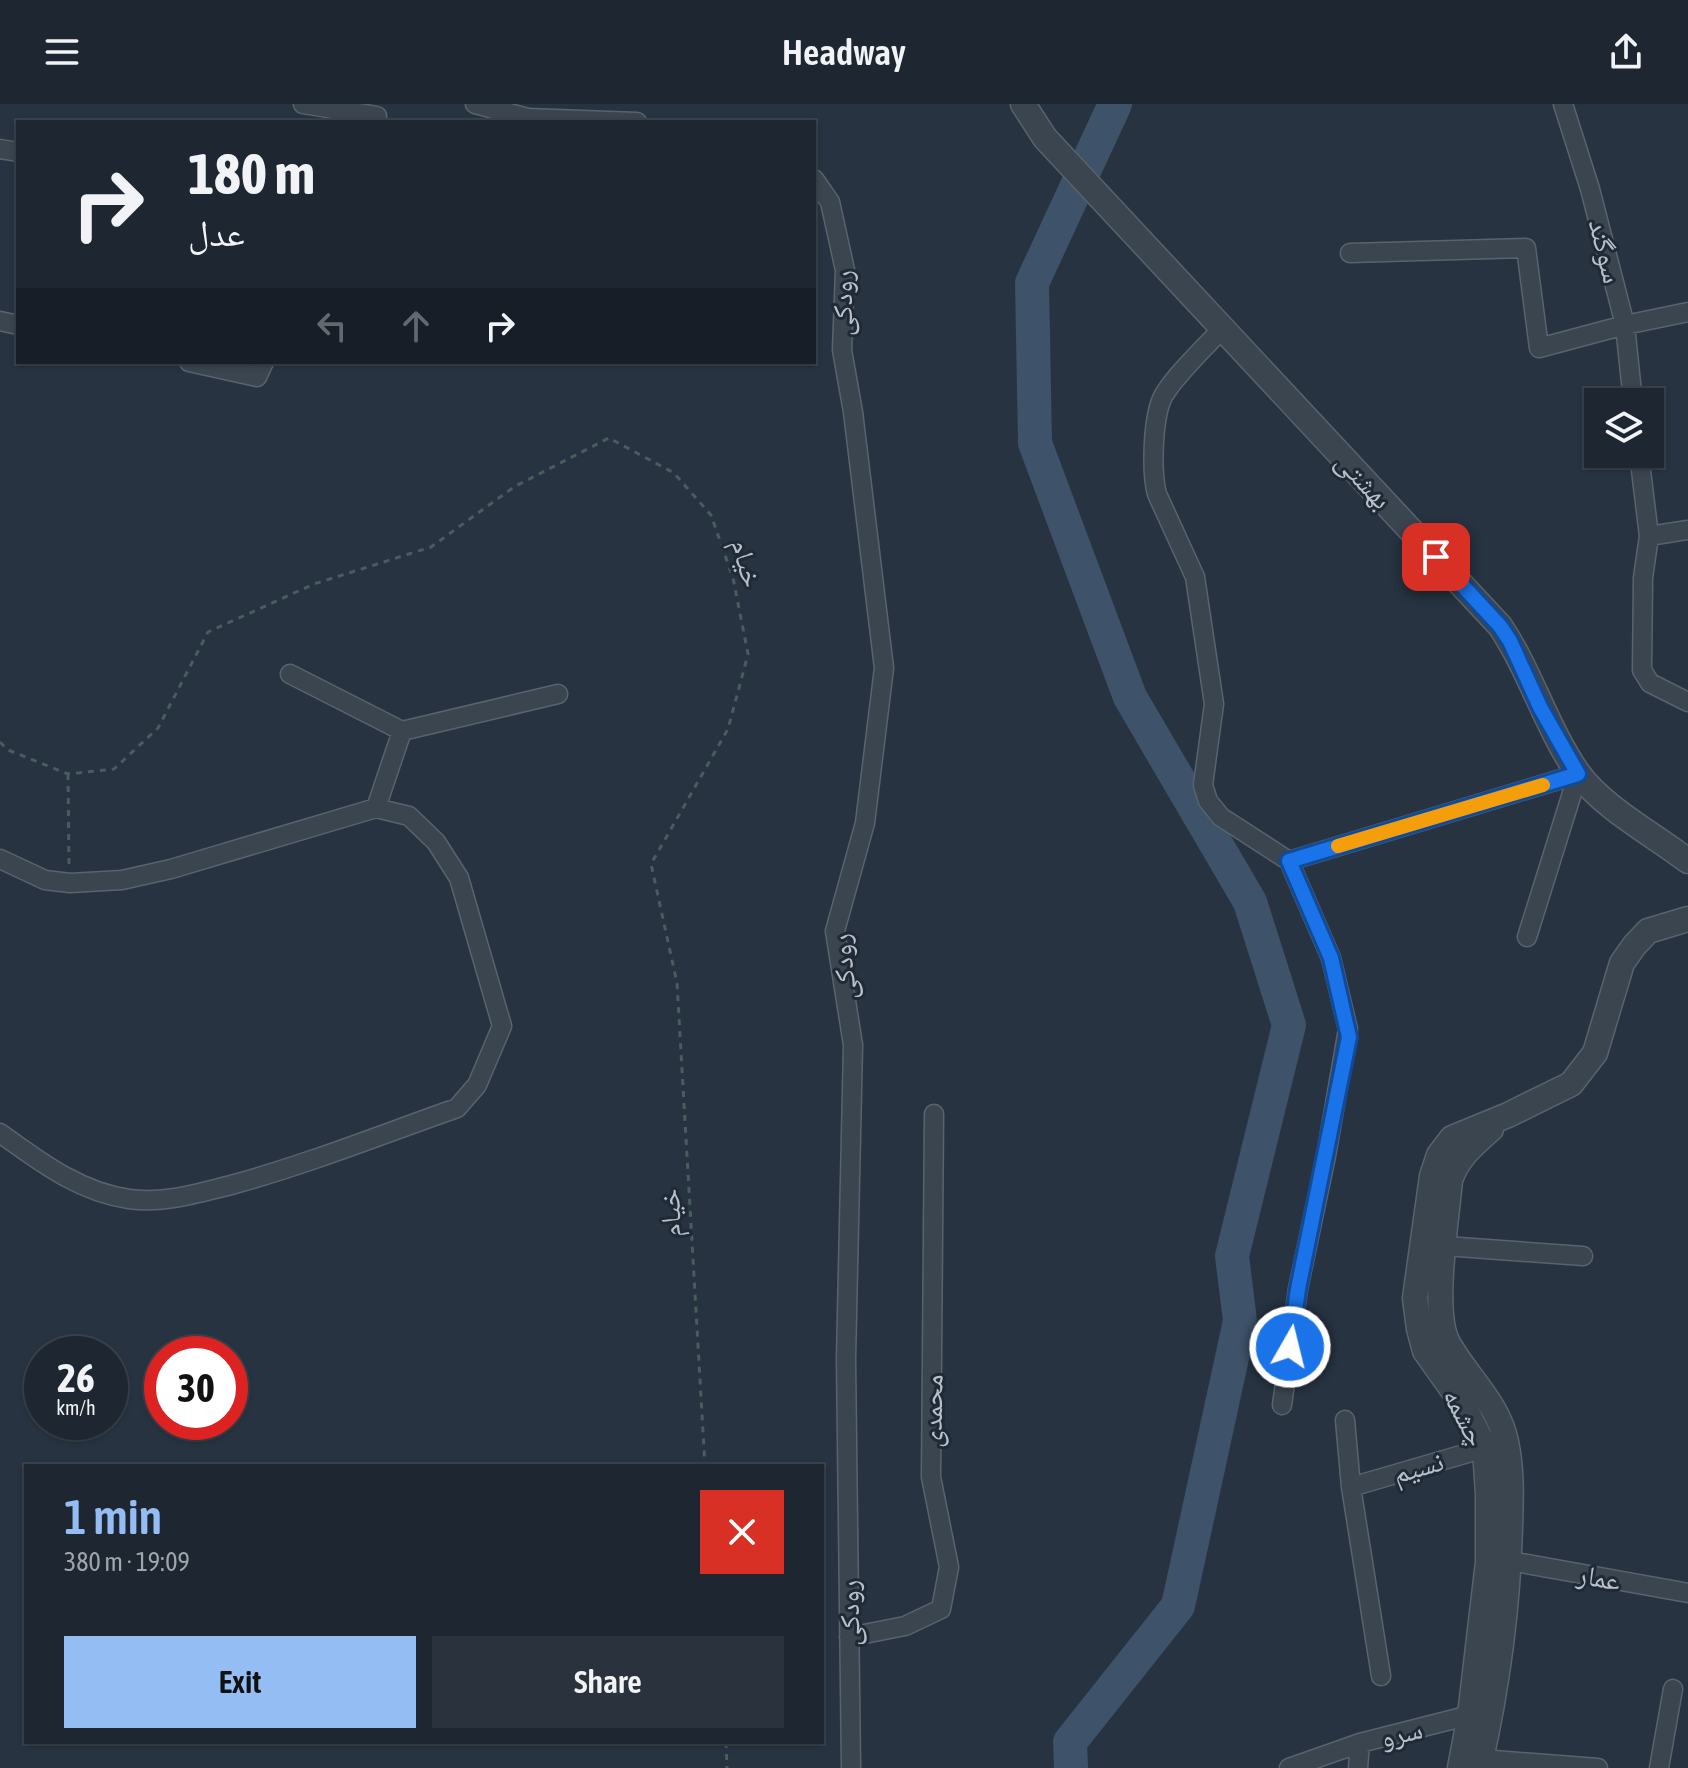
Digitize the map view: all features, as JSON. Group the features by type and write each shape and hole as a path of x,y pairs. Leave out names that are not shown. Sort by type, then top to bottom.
{"street":[{"path":"303,104 378,114"},
{"path":"475,104 528,118 582,120"},
{"name":"بهشتی","path":"1023,104 1045,138 1500,626 1578,774 1606,803 1688,861"},
{"name":"سوگند","path":"1563,104 1590,189 1625,325 1632,388"},
{"name":"رودکی","path":"816,182 830,202 845,270 842,350 853,412 884,668 865,823 835,931 853,1045 846,1359 851,1768"},
{"path":"1350,253 1526,248 1539,348 1688,312"},
{"path":"1222,329 1161,401 1154,448 1153,481 1157,494 1195,577 1214,704 1203,785 1208,801 1221,817 1289,861 1331,958 1349,1037 1298,1289 1282,1405"},
{"path":"198,364 257,377 263,364"},
{"path":"1641,468 1649,536 1643,578 1642,670 1650,683 1688,702"},
{"path":"1649,536 1688,530"},
{"path":"290,674 402,731 558,694"},
{"path":"376,808 402,731"},
{"path":"1289,861 1578,774"},
{"path":"1527,937 1578,774"},
{"path":"0,859 45,880 70,883 122,880 171,869 376,808 409,816 436,842 459,878 502,1026 477,1085 457,1108 266,1175 176,1199 129,1199 82,1186 48,1167 0,1133"},
{"name":"چشمه","path":"1471,1763 1470,1715 1488,1562 1485,1448 1464,1406 1425,1351 1419,1329 1415,1298 1432,1176 1439,1155 1452,1138 1571,1084 1595,1053 1622,963 1634,946 1648,931 1688,919"},
{"name":"محمدی","path":"849,1637 905,1626 941,1609 949,1567 931,1477 934,1114"},
{"name":"چشمه","path":"1471,1763 1498,1668 1510,1561 1511,1495 1506,1440 1491,1406 1447,1342 1441,1323 1445,1246 1450,1180 1455,1164 1508,1115"},
{"path":"1445,1246 1583,1256"},
{"path":"1345,1420 1351,1487 1381,1676"},
{"name":"نسیم","path":"1351,1487 1485,1448"},
{"name":"عمار","path":"1510,1561 1688,1593"},
{"path":"1659,1768 1673,1689"},
{"name":"سرو","path":"1289,1768 1360,1743 1470,1715"},
{"path":"1358,1768 1360,1743"},
{"path":"1471,1763 1504,1759 1598,1768"}],"path":[{"name":"خیام","path":"0,742 8,750 68,774 114,769 158,728 208,632 314,584 431,547 514,487 609,438 674,473 711,515 733,578 748,654 728,729 651,864 677,983 705,1464"},
{"path":"68,774 70,883"},
{"path":"726,1744 727,1768"}],"waterway":[{"path":"1071,1768 1070,1742 1178,1606 1240,1321 1232,1256 1289,1025 1250,902 1130,697 1035,443 1032,283 1115,104"}],"slow traffic":[{"path":"1338,846 1543,785"}],"route":[{"path":"1290,1347 1298,1289 1349,1037 1331,958 1289,861 1578,774 1540,707 1510,641 1500,626 1436,557"}]}
